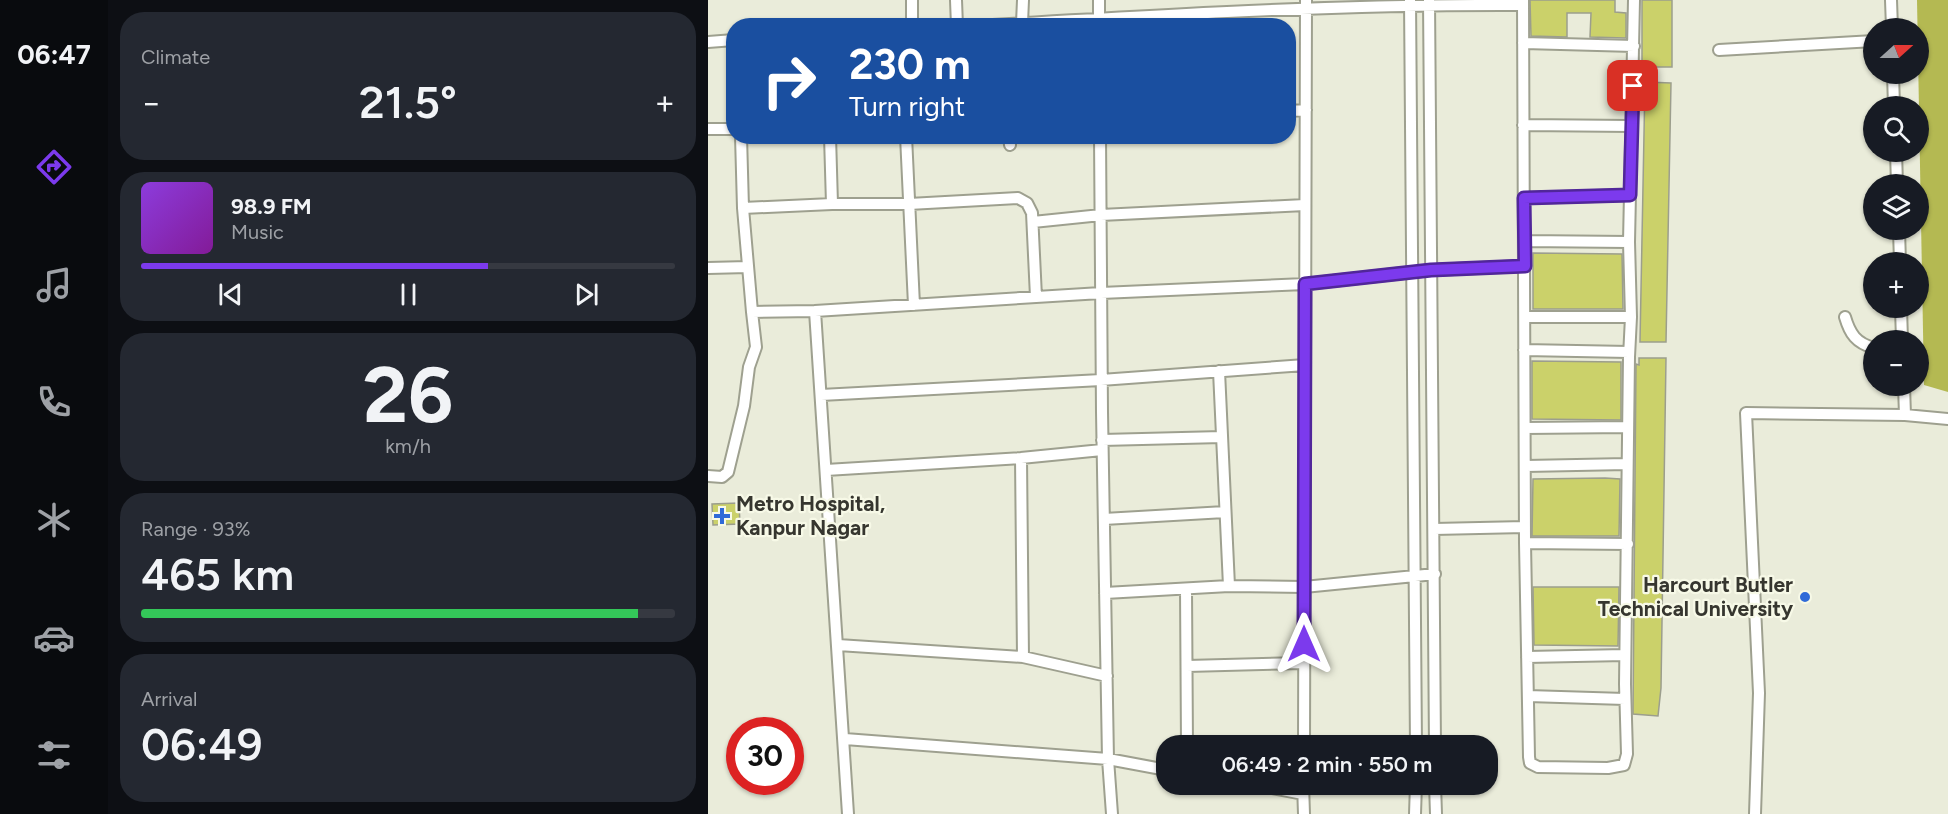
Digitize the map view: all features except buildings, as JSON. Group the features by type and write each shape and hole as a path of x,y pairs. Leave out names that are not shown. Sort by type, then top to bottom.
{"street":[{"path":"912,0 912,18"},
{"path":"956,0 957,18"},
{"path":"1023,0 1023,18"},
{"path":"1099,0 1099,18"},
{"path":"1148,18 1306,5 1429,2 1523,3 1525,543 1529,761 1538,767 1608,768 1624,765 1627,754 1625,699 1631,317 1629,242 1634,0"},
{"path":"1891,0 1892,18"},
{"path":"1429,2 1435,735"},
{"path":"1410,3 1416,735"},
{"path":"1304,735 1306,5"},
{"path":"708,42 726,41"},
{"path":"1719,50 1863,42"},
{"path":"1523,43 1634,46"},
{"path":"1296,111 1306,110"},
{"path":"1523,125 1632,126"},
{"path":"708,129 726,129"},
{"path":"708,476 722,477 728,472 744,406 749,367 756,347 742,208 741,144"},
{"path":"830,144 832,204"},
{"path":"906,144 914,305"},
{"path":"1100,144 1102,445 1108,759 1112,814"},
{"path":"1524,198 1630,195"},
{"path":"742,208 832,204 909,204 1018,198 1028,203 1033,222 1036,297"},
{"path":"1033,222 1101,215 1305,205"},
{"path":"1524,241 1629,242"},
{"path":"752,312 815,311 1101,293 1305,284 1431,270 1525,266"},
{"path":"708,268 748,267"},
{"path":"815,311 845,739 848,814"},
{"path":"1525,318 1631,317"},
{"path":"1845,317 1851,334 1863,343"},
{"path":"1524,350 1629,352"},
{"path":"821,395 1101,380 1305,365"},
{"path":"1218,371 1229,586"},
{"path":"1904,396 1905,415"},
{"path":"1755,814 1759,693 1746,413 1905,415 1948,419"},
{"path":"1525,428 1628,427"},
{"path":"826,470 1021,458 1102,445 1222,437"},
{"path":"1021,458 1023,657"},
{"path":"1526,466 1628,464"},
{"path":"1104,519 1225,512"},
{"path":"1434,530 1525,527"},
{"path":"1525,543 1628,544"},
{"path":"1105,593 1229,586 1304,587 1435,574"},
{"path":"1186,589 1187,735"},
{"path":"838,645 1023,657 1107,676"},
{"path":"1527,657 1626,655"},
{"path":"1187,666 1304,663"},
{"path":"1528,696 1625,699"},
{"path":"845,739 1108,759 1156,768"},
{"path":"1304,795 1304,814"},
{"path":"1416,795 1416,814"},
{"path":"1436,795 1436,814"}],"green space":[{"path":"1917,0 1948,0 1948,392 1929,386 1929,330 1923,330 1923,318 1929,318 1929,252 1922,252 1921,240 1929,240 1929,174 1920,174 1920,162 1929,162 1929,96 1919,96 1919,84 1929,84 1929,18 1917,18"}],"place":[{"name":"Metro Hospital, Kanpur Nagar","path":"722,516"},
{"name":"Harcourt Butler Technical University","path":"1805,597"}],"route":[{"path":"1304,644 1305,284 1431,270 1525,266 1524,198 1630,195 1633,86"}]}
